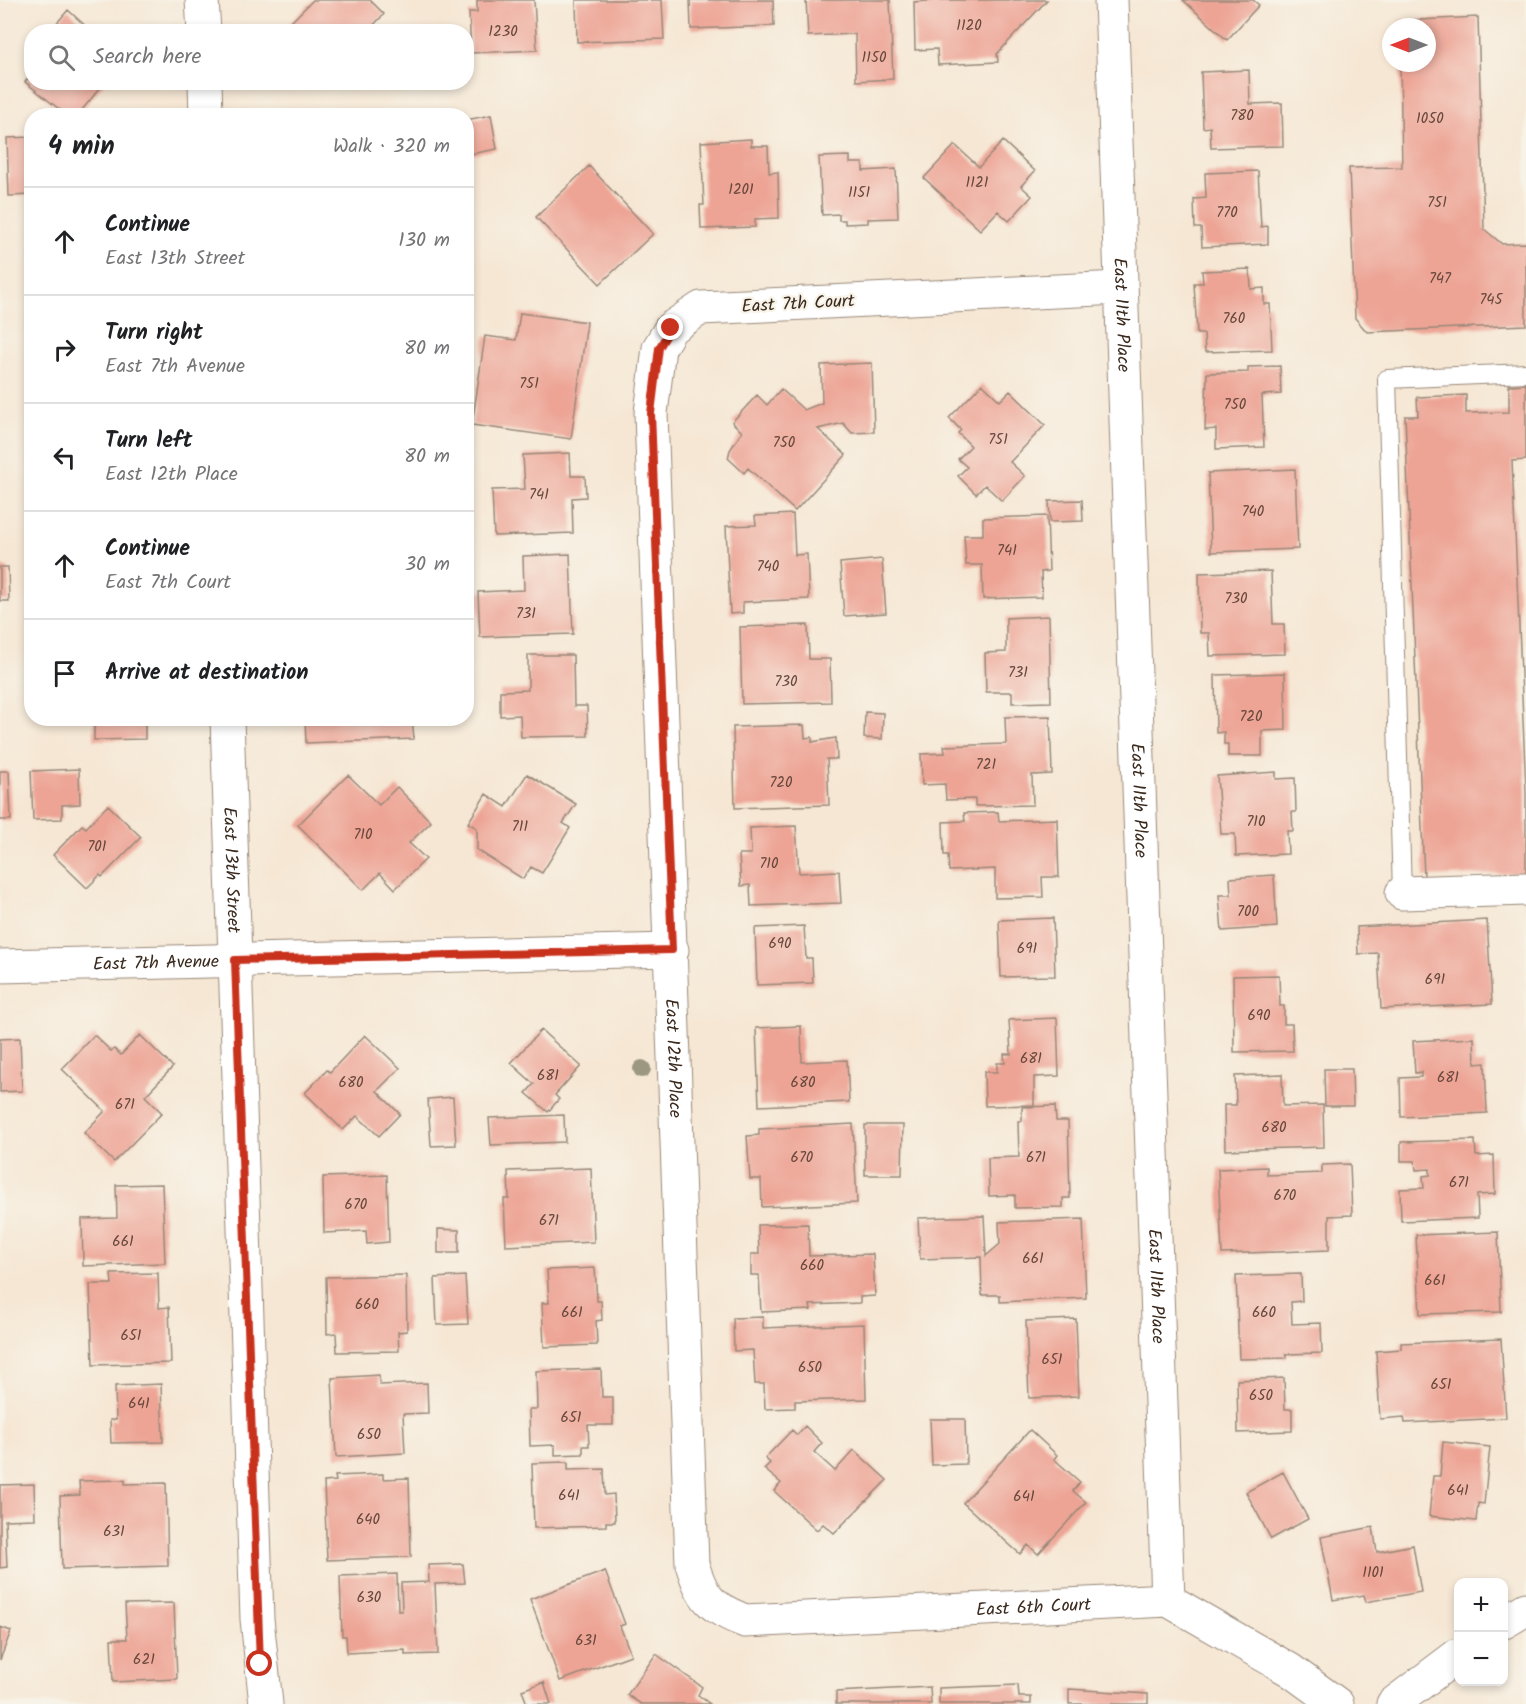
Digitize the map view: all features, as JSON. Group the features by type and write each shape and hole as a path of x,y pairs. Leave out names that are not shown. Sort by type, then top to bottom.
{"street":[{"path":"202,0 204,24"},
{"name":"East 11th Place","path":"1111,0 1168,1600"},
{"path":"205,90 206,108"},
{"name":"East 7th Court","path":"655,514 651,413 659,348 671,328 701,308 1120,288"},
{"name":"East 12th Place","path":"655,514 692,1564 706,1599"},
{"name":"East 13th Street","path":"226,726 257,1618 266,1704"},
{"path":"1402,893 1526,889"},
{"name":"East 7th Avenue","path":"0,966 672,950"},
{"name":"East 6th Court","path":"706,1599 723,1612 745,1621 1168,1600"},
{"path":"1168,1600 1290,1670 1337,1704"},
{"path":"1508,1619 1526,1609"},
{"path":"1393,1704 1454,1658"}],"lane":[{"path":"1402,893 1387,379 1526,373"}],"building":[{"path":"313,0 370,0 384,14 375,24 289,24"},
{"path":"477,0 534,0 537,50 474,53 474,24 470,24 469,12 477,12"},
{"path":"576,0 662,0 664,39 577,42"},
{"path":"690,0 773,0 774,26 691,29"},
{"path":"806,0 890,0 893,79 856,81 855,34 808,36"},
{"path":"1047,0 997,54 998,62 938,65 937,49 915,50 914,2"},
{"path":"1183,0 1253,0 1259,5 1227,40"},
{"path":"68,10 83,24 56,24"},
{"path":"1478,17 1484,229 1502,244 1526,243 1526,325 1367,332 1355,318 1349,168 1402,167 1400,72 1436,72 1436,19"},
{"path":"1249,70 1250,104 1282,103 1283,146 1211,148 1210,127 1203,128 1201,72"},
{"path":"35,90 98,90 84,108 58,108"},
{"path":"491,115 497,149 474,153 474,118"},
{"path":"24,137 24,195 9,196 7,138"},
{"path":"751,139 751,146 768,146 769,173 778,172 779,218 755,219 755,227 701,229 700,205 704,205 701,142"},
{"path":"1003,141 1035,171 1021,186 1032,196 1009,221 998,211 980,230 924,178 955,145 979,167"},
{"path":"850,156 850,163 863,163 863,171 896,169 898,218 868,219 868,223 845,224 845,220 839,220 839,214 822,215 819,157"},
{"path":"589,166 653,234 600,284 536,217"},
{"path":"1258,171 1261,227 1268,226 1268,244 1202,247 1201,228 1195,228 1194,199 1206,198 1205,173"},
{"path":"1250,269 1251,289 1264,288 1264,304 1270,304 1272,350 1205,352 1204,334 1197,334 1194,283 1203,283 1202,271"},
{"path":"520,313 587,322 571,439 474,425 485,336 516,340"},
{"path":"872,363 874,432 852,433 843,423 818,429 846,455 795,511 748,468 744,473 728,458 730,450 742,432 732,422 757,395 767,405 781,389 804,410 822,403 821,365"},
{"path":"1280,366 1281,394 1262,395 1264,447 1216,449 1216,429 1205,430 1207,373 1248,372 1248,367"},
{"path":"982,384 1000,401 1010,391 1045,425 1010,462 1025,476 1002,501 985,485 976,494 958,476 967,467 958,459 971,446 958,433 961,430 949,418"},
{"path":"1526,384 1526,460 1512,461 1526,791 1526,873 1424,877 1405,416 1418,416 1417,397 1466,395 1466,413 1509,412 1509,385"},
{"path":"570,453 571,476 585,476 586,497 572,498 573,533 494,536 492,490 525,489 523,455"},
{"path":"1295,469 1298,549 1211,552 1208,473"},
{"path":"1082,500 1083,521 1050,522 1049,501"},
{"path":"793,514 795,555 807,554 809,599 743,602 743,613 730,614 726,526 756,525 755,516"},
{"path":"1047,516 1049,571 1041,572 1042,597 983,599 982,565 966,565 964,535 983,535 983,518"},
{"path":"570,554 573,634 480,637 478,592 524,590 523,556"},
{"path":"882,559 886,613 844,616 840,563"},
{"path":"0,567 8,567 9,601 0,601"},
{"path":"1271,571 1273,624 1284,624 1285,654 1210,656 1209,633 1200,633 1199,573"},
{"path":"1049,616 1051,702 1012,703 1012,692 986,692 985,653 1006,652 1006,618"},
{"path":"808,625 809,659 830,659 831,702 742,704 740,627"},
{"path":"528,655 573,655 574,706 587,706 588,736 521,737 520,715 500,716 500,691 528,690"},
{"path":"1285,673 1286,730 1262,731 1262,756 1228,756 1228,744 1224,744 1224,732 1216,733 1215,675"},
{"path":"865,712 883,713 882,739 864,738"},
{"path":"1050,716 1052,774 1032,775 1033,805 975,806 975,799 946,800 945,784 922,785 921,754 945,753 944,746 1006,744 1005,717"},
{"path":"804,725 805,738 812,737 812,742 836,738 837,759 827,759 829,805 735,808 733,727"},
{"path":"94,726 145,726 145,739 94,740"},
{"path":"305,726 413,726 414,739 306,743"},
{"path":"79,769 80,804 62,805 62,819 33,820 31,771"},
{"path":"0,771 9,771 11,820 0,820"},
{"path":"1276,772 1276,779 1295,778 1296,812 1292,812 1293,831 1287,831 1288,854 1236,856 1235,834 1221,834 1217,776"},
{"path":"527,774 576,804 563,823 570,828 542,873 531,867 523,879 477,850 477,828 468,823 486,794 506,807"},
{"path":"348,775 379,805 397,787 431,822 409,843 426,859 395,889 380,873 363,890 298,825"},
{"path":"108,805 141,837 102,877 100,875 87,888 53,855 82,825 86,828"},
{"path":"998,812 999,821 1057,819 1059,877 1042,877 1043,897 995,898 995,869 949,871 948,855 944,855 943,822 965,821 964,813"},
{"path":"796,826 799,873 839,871 841,903 751,906 750,885 741,886 739,854 751,854 750,828"},
{"path":"1274,875 1277,927 1222,931 1219,895 1231,895 1230,878"},
{"path":"1053,918 1055,976 1001,977 999,920"},
{"path":"1487,920 1492,1004 1381,1009 1378,953 1358,954 1357,927"},
{"path":"804,926 806,958 812,958 813,983 757,985 755,928"},
{"path":"1279,975 1280,1006 1284,1006 1284,1024 1292,1024 1293,1051 1234,1052 1233,976"},
{"path":"1057,1018 1059,1076 1034,1077 1034,1105 985,1106 984,1072 997,1072 997,1063 1005,1063 1004,1054 1011,1054 1009,1020"},
{"path":"801,1026 802,1062 847,1060 849,1102 759,1106 756,1028"},
{"path":"541,1030 581,1066 555,1095 559,1099 548,1112 526,1093 534,1084 511,1063"},
{"path":"94,1035 111,1051 114,1049 121,1055 140,1035 173,1067 145,1096 162,1113 114,1162 84,1133 105,1111 62,1069"},
{"path":"365,1035 400,1068 377,1091 400,1114 379,1136 357,1116 343,1130 305,1093 327,1070 330,1072"},
{"path":"20,1038 22,1091 0,1092 0,1039"},
{"path":"1474,1038 1475,1064 1485,1063 1487,1113 1401,1117 1400,1078 1421,1077 1421,1072 1415,1073 1413,1041"},
{"path":"1324,1069 1352,1069 1353,1106 1325,1106"},
{"path":"1282,1074 1283,1106 1323,1105 1324,1147 1225,1150 1224,1105 1236,1105 1235,1076"},
{"path":"453,1097 456,1145 431,1146 428,1099"},
{"path":"1055,1106 1056,1121 1068,1121 1070,1198 1063,1198 1063,1207 1015,1208 1015,1195 989,1196 988,1158 1019,1157 1018,1121 1022,1121 1022,1107"},
{"path":"564,1115 565,1142 491,1145 489,1118"},
{"path":"853,1124 857,1203 762,1207 761,1179 750,1179 747,1136 759,1135 759,1129"},
{"path":"865,1125 903,1125 902,1175 865,1175"},
{"path":"1475,1140 1476,1156 1494,1155 1495,1194 1477,1195 1478,1218 1401,1221 1400,1189 1424,1188 1423,1176 1430,1175 1430,1169 1416,1170 1415,1161 1401,1161 1401,1142"},
{"path":"1350,1164 1352,1215 1329,1216 1329,1250 1222,1254 1218,1169 1267,1167 1267,1175 1322,1173 1322,1165"},
{"path":"591,1168 594,1242 506,1246 504,1199 509,1199 508,1171"},
{"path":"387,1175 389,1242 367,1244 366,1231 324,1233 323,1177"},
{"path":"162,1184 165,1263 83,1266 82,1219 117,1218 116,1185"},
{"path":"984,1216 986,1256 1000,1244 999,1222 1083,1219 1086,1298 1000,1302 1000,1295 982,1295 981,1257 920,1259 918,1218"},
{"path":"808,1224 809,1256 873,1254 875,1296 860,1297 860,1303 810,1305 811,1310 761,1312 759,1275 751,1275 751,1254 759,1254 758,1225"},
{"path":"438,1229 459,1230 459,1253 438,1253"},
{"path":"1498,1232 1501,1312 1420,1314 1416,1235"},
{"path":"595,1268 597,1301 601,1301 602,1320 596,1321 597,1345 544,1347 542,1303 549,1303 547,1270"},
{"path":"158,1273 159,1308 169,1307 171,1363 93,1365 90,1284 112,1284 111,1274"},
{"path":"1301,1274 1302,1301 1291,1302 1292,1324 1321,1323 1322,1353 1286,1354 1287,1358 1239,1359 1236,1276"},
{"path":"406,1275 407,1331 398,1332 399,1351 337,1352 336,1333 327,1334 326,1277"},
{"path":"465,1276 468,1324 437,1325 435,1278"},
{"path":"763,1317 763,1328 864,1324 866,1399 795,1401 795,1408 765,1409 764,1384 755,1384 753,1350 734,1351 733,1318"},
{"path":"1076,1319 1079,1396 1029,1398 1026,1321"},
{"path":"1501,1339 1506,1418 1405,1423 1404,1417 1380,1419 1376,1351 1401,1349 1401,1343"},
{"path":"601,1369 602,1397 613,1397 613,1425 588,1425 589,1446 583,1446 583,1454 555,1455 555,1445 530,1446 529,1409 537,1409 536,1371"},
{"path":"379,1375 380,1385 427,1383 428,1413 403,1414 405,1453 336,1457 332,1378"},
{"path":"1284,1378 1285,1409 1292,1409 1292,1431 1238,1433 1237,1380"},
{"path":"161,1384 163,1442 111,1443 110,1420 116,1420 115,1386"},
{"path":"930,1419 965,1419 966,1464 932,1465"},
{"path":"805,1426 822,1443 814,1452 835,1471 854,1450 887,1480 834,1533 823,1524 817,1530 774,1491 781,1483 764,1469 770,1463 765,1458 792,1430 797,1435"},
{"path":"1030,1430 1057,1455 1054,1459 1080,1482 1073,1491 1086,1502 1038,1554 1028,1545 1020,1554 963,1503"},
{"path":"1443,1442 1490,1447 1484,1504 1478,1503 1476,1521 1429,1516 1433,1476 1440,1476"},
{"path":"568,1462 568,1470 604,1469 605,1495 614,1494 615,1522 606,1522 606,1526 534,1528 532,1463"},
{"path":"1283,1472 1308,1519 1271,1539 1246,1492"},
{"path":"383,1474 383,1479 409,1478 411,1557 327,1560 324,1482 336,1481 335,1476"},
{"path":"125,1480 125,1484 166,1483 168,1566 62,1569 60,1496 80,1495 79,1481"},
{"path":"34,1484 35,1519 5,1520 7,1567 0,1568 0,1485"},
{"path":"1373,1527 1377,1552 1413,1545 1421,1592 1366,1602 1364,1595 1333,1600 1321,1537"},
{"path":"463,1564 465,1583 435,1584 438,1654 405,1655 405,1650 347,1653 346,1636 342,1636 340,1576 397,1574 398,1611 402,1611 401,1583 429,1582 428,1565"},
{"path":"605,1571 625,1624 620,1626 631,1655 560,1681 530,1599"},
{"path":"174,1603 177,1679 113,1682 111,1639 127,1639 125,1604"},
{"path":"0,1627 11,1631 0,1660"},
{"path":"656,1654 702,1687 698,1695 710,1704 641,1704 627,1695"},
{"path":"544,1682 551,1704 527,1704 522,1690"},
{"path":"1018,1685 1019,1697 1031,1697 1031,1704 939,1704 939,1688"},
{"path":"930,1687 931,1704 836,1704 836,1692"},
{"path":"1069,1689 1148,1694 1148,1704 1069,1704"}],"route":[{"path":"260,1664 235,960 672,950 651,413 659,348 671,328"}]}
